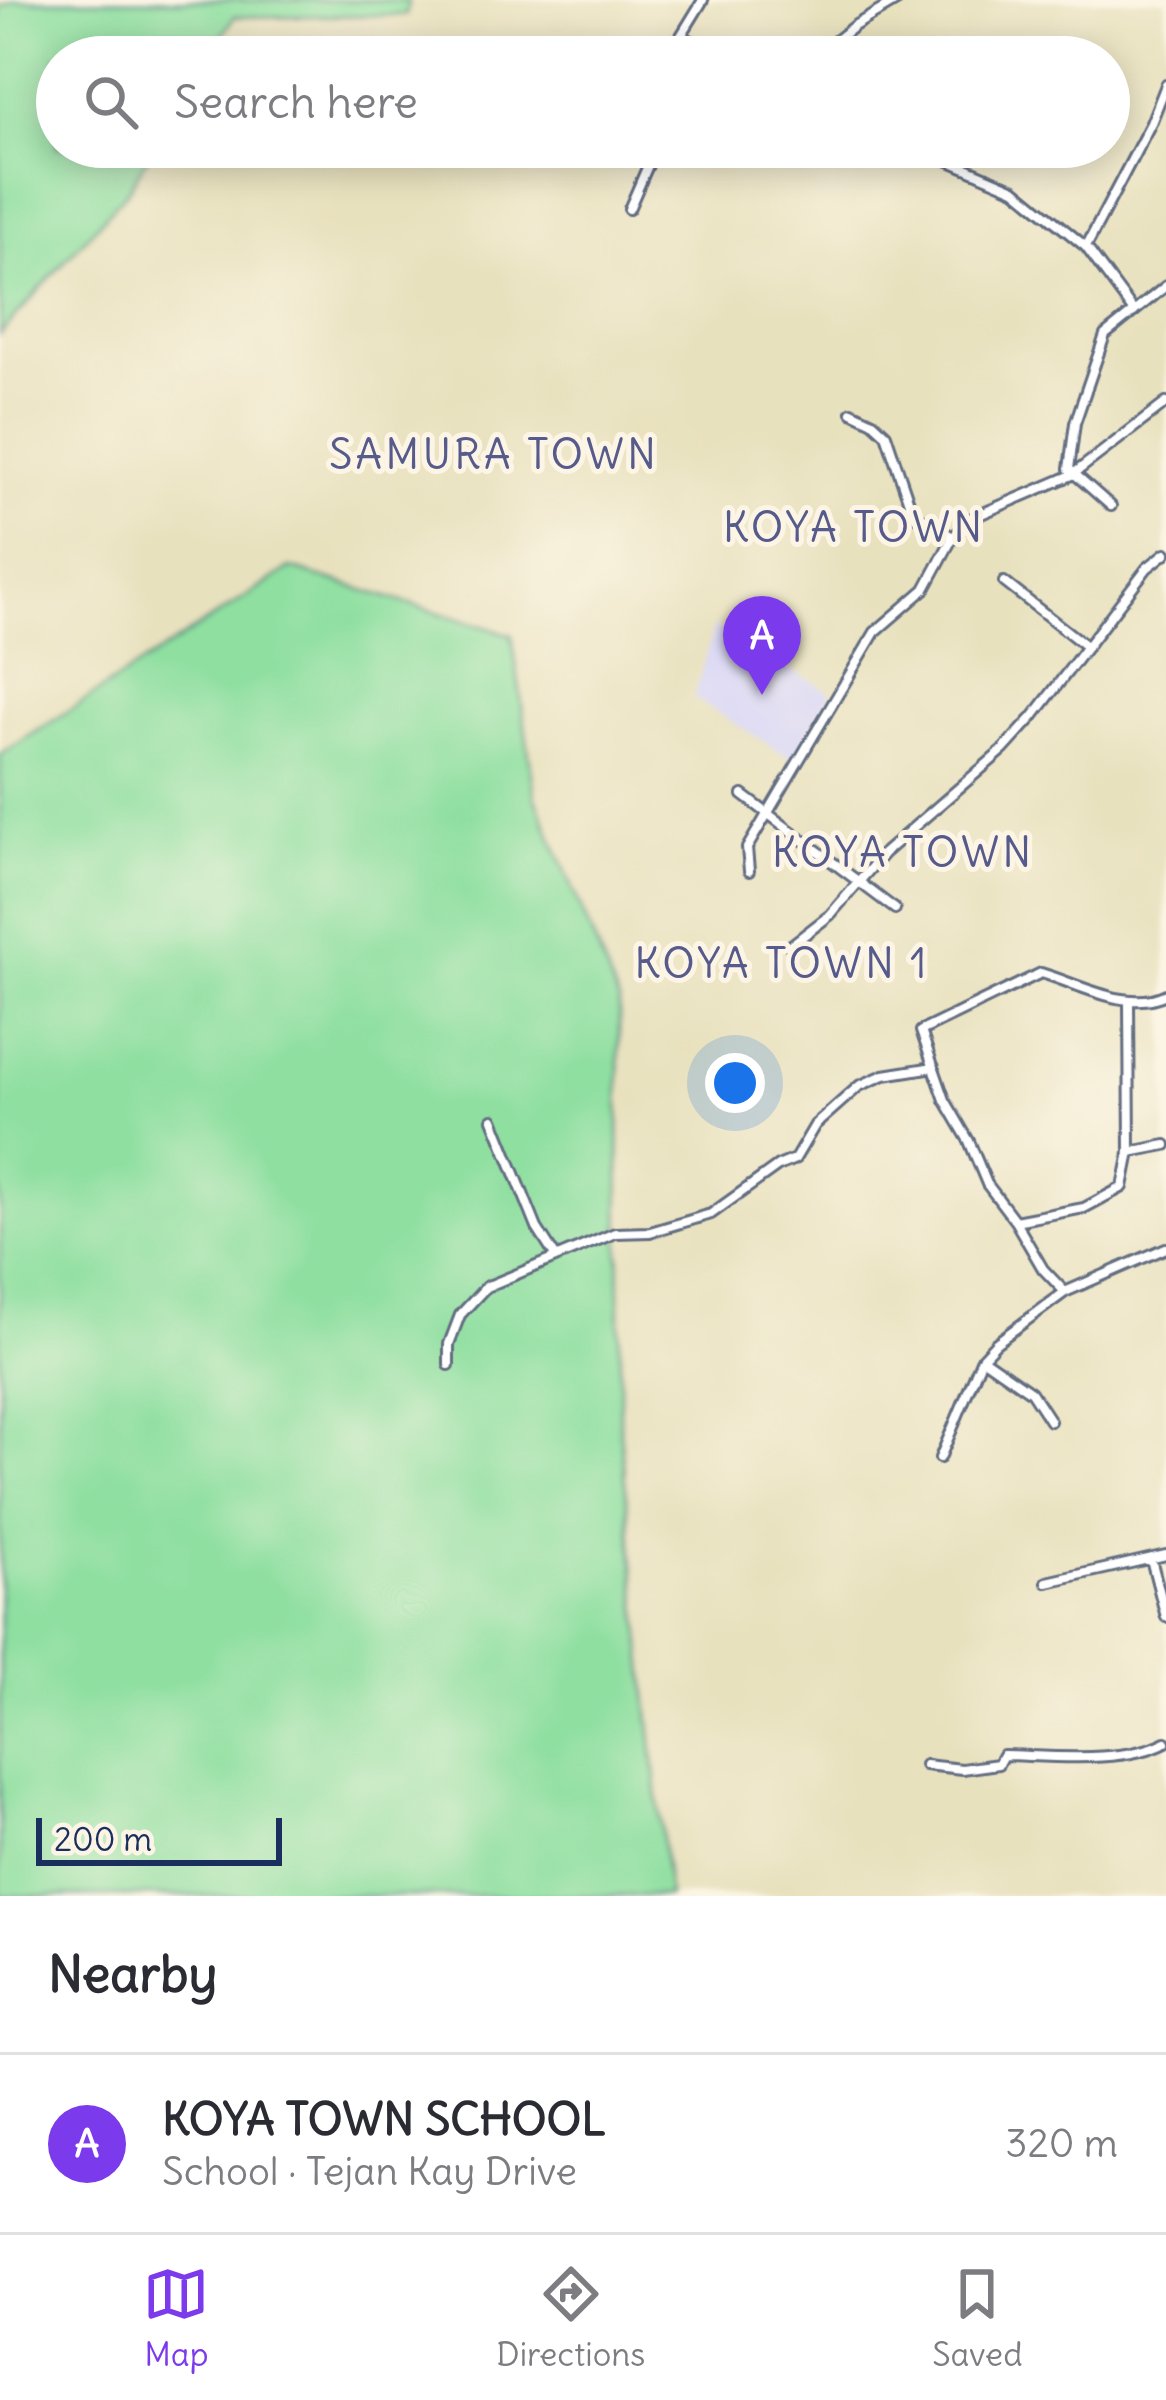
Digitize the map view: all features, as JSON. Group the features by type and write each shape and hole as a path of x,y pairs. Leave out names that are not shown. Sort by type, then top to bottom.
{"street":[{"path":"682,36 703,0"},
{"path":"841,36 898,0"},
{"path":"1130,158 1166,85"},
{"path":"629,209 647,168"},
{"path":"966,168 1015,189 1086,247 1134,311"},
{"path":"1086,247 1125,168"},
{"path":"1111,506 1069,469 1075,422 1105,335 1166,286"},
{"path":"749,871 747,848 875,632 925,589 953,536 974,517 1072,475 1166,404"},
{"path":"851,412 886,434 913,514 953,536"},
{"path":"790,946 830,915 884,853 1003,750 1147,568 1166,554"},
{"path":"1004,582 1087,646"},
{"path":"743,795 895,909"},
{"path":"1065,1292 1043,1269 987,1184 945,1100 921,1031 1041,973 1129,1001 1154,1000 1166,994"},
{"path":"1015,1221 1084,1208 1123,1187 1130,1152 1129,1001"},
{"path":"449,1365 449,1344 460,1315 486,1287 615,1234 650,1232 711,1214 795,1159 815,1125 859,1086 934,1067"},
{"path":"493,1120 537,1228 555,1256"},
{"path":"1130,1152 1166,1145"},
{"path":"940,1459 982,1358 1065,1292 1166,1248"},
{"path":"982,1358 1030,1392 1050,1421"},
{"path":"1047,1582 1166,1556"},
{"path":"1151,1559 1166,1617"},
{"path":"925,1765 962,1769 998,1764 1003,1755 1088,1756 1151,1749 1166,1742"}],"shaded area":[{"path":"714,626 831,692 794,760 694,698"}],"green space":[{"path":"15,0 408,0 406,15 234,17 222,36 36,36 36,168 141,168 128,190 0,334 0,7"},
{"path":"291,568 512,635 535,796 619,1002 620,1433 668,1896 0,1896 0,755"}],"place":[{"name":"KOYA TOWN SCHOOL","path":"762,695"}],"district":[{"name":"SAMURA TOWN","path":"494,454"},
{"name":"KOYA TOWN","path":"854,527"},
{"name":"KOYA TOWN","path":"903,852"},
{"name":"KOYA TOWN 1","path":"782,963"}]}
